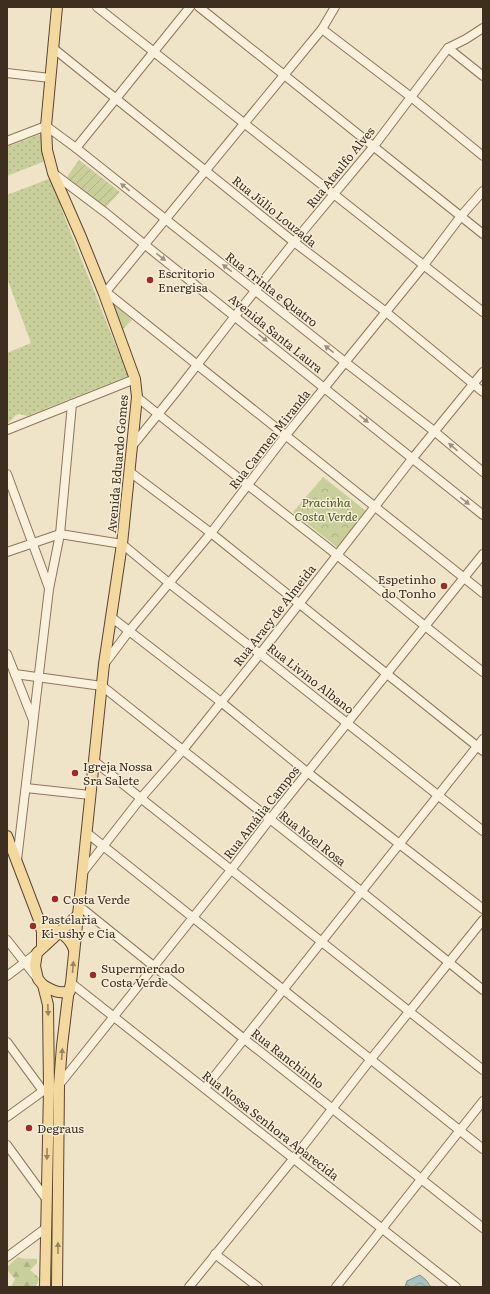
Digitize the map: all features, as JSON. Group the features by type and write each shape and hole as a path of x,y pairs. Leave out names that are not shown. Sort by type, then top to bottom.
{"main road":[{"name":"Avenida Eduardo Gomes","path":"57,7 46,126 47,150 53,173 105,293 135,379 137,397 122,544 104,664 74,952"},
{"path":"7,836 39,920 42,932 40,950 35,966 48,1005 45,1287"},
{"path":"40,950 59,933 78,911"},
{"path":"39,920 66,936 72,943 74,952 71,987 68,996 62,1046 59,1086 58,1286"},
{"path":"41,982 55,992 62,993 71,987"}],"street":[{"path":"97,7 483,312"},
{"path":"76,148 190,7"},
{"path":"199,7 483,234"},
{"path":"335,7 322,29 105,293 197,364 483,593"},
{"name":"Rua Ataulfo Alves","path":"133,445 255,290 374,146 448,48 483,28"},
{"path":"322,29 411,97 483,156"},
{"name":"Rua Júlio Louzada","path":"53,48 294,242 386,312 483,392"},
{"path":"448,48 483,76"},
{"path":"7,74 50,78"},
{"path":"8,138 46,126"},
{"name":"Rua Trinta e Quatro","path":"46,126 76,148 434,431 483,472"},
{"name":"Avenida Santa Laura","path":"53,173 106,213 483,515"},
{"name":"Rua Carmen Miranda","path":"104,664 129,631 211,533 324,387 424,265 461,216 483,191"},
{"name":"Rua Aracy de Almeida","path":"83,872 141,798 182,751 260,654 434,431 483,372"},
{"path":"7,430 135,379"},
{"path":"137,397 483,672"},
{"path":"17,860 49,589 60,534 72,404"},
{"path":"130,472 211,533 480,749"},
{"path":"7,474 49,589"},
{"path":"7,552 60,534 122,544"},
{"name":"Rua Livino Albano","path":"122,544 169,583 483,831"},
{"name":"Rua Amália Campos","path":"59,1086 307,772 483,554"},
{"path":"111,616 221,702 307,772 483,909"},
{"path":"7,654 34,722"},
{"path":"14,674 102,686"},
{"name":"Rua Noel Rosa","path":"102,686 182,751 450,962 483,990"},
{"path":"205,1088 282,989 362,892 438,796 480,749 483,739"},
{"path":"94,761 483,1070"},
{"path":"26,788 90,795"},
{"path":"87,833 483,1149"},
{"name":"Rua Ranchinho","path":"78,911 154,967 483,1228"},
{"path":"189,1287 294,1158 332,1108 483,920"},
{"path":"7,940 41,982"},
{"path":"7,976 40,950"},
{"name":"Rua Nossa Senhora Aparecida","path":"71,987 82,991 456,1287"},
{"path":"7,1042 46,1090 7,1117"},
{"path":"336,1287 483,1101"},
{"path":"7,1144 47,1200"},
{"path":"8,1253 46,1228"},
{"path":"215,1254 258,1287"}],"green space":[{"path":"41,135 45,161 7,176 7,147"},
{"path":"79,160 120,192 105,208 67,177"},
{"path":"51,178 64,216 128,376 27,416 20,414 17,415 7,424 7,353 31,343 7,278 7,195"},
{"path":"108,299 132,320 120,332"},
{"name":"Pracinha Costa Verde","path":"323,477 366,511 338,548 293,512"},
{"path":"18,1257 25,1259 37,1259 37,1263 30,1270 39,1279 36,1287 11,1287 15,1279 7,1270 7,1267"}],"water":[{"path":"420,1275 431,1287 405,1287 407,1281"}],"place":[{"name":"Escritorio Energisa","path":"150,280"},
{"name":"Espetinho do Tonho","path":"444,586"},
{"name":"Igreja Nossa Sra Salete","path":"75,773"},
{"name":"Costa Verde","path":"55,899"},
{"name":"Pastelaria Ki-ushy e Cia","path":"33,926"},
{"name":"Supermercado Costa Verde","path":"93,975"},
{"name":"Degraus","path":"29,1128"}]}
